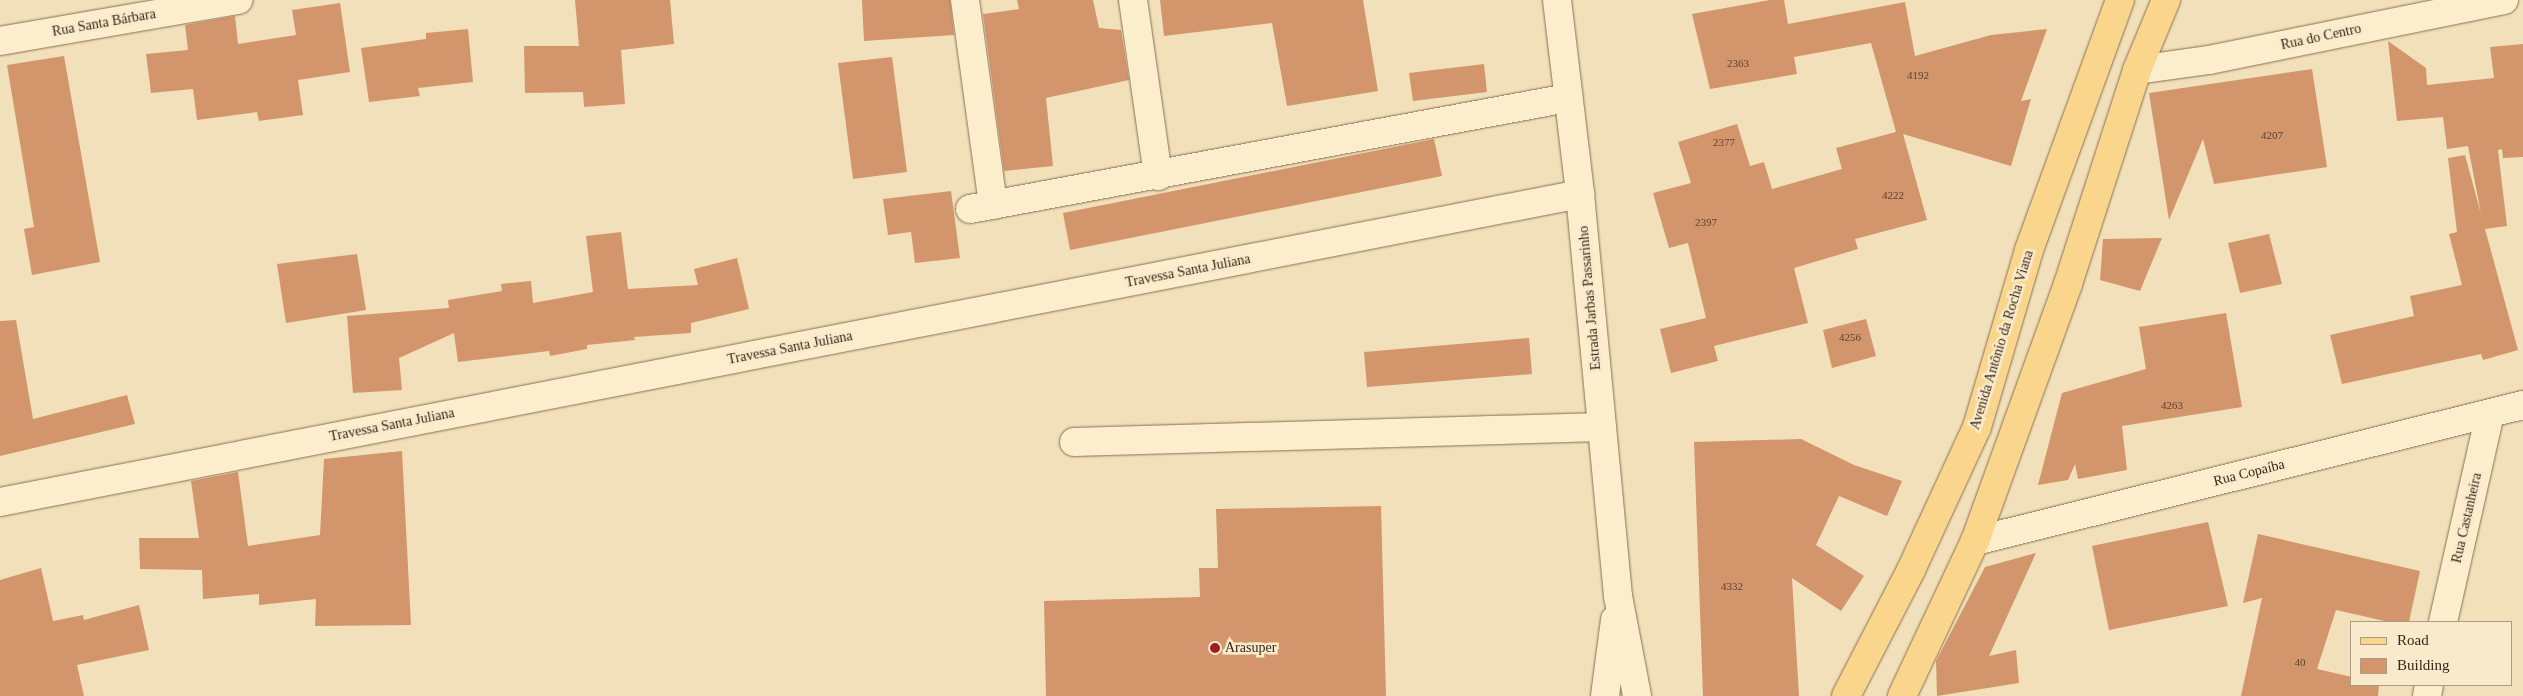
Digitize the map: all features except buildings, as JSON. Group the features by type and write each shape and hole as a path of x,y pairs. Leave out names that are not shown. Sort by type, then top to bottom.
{"main road":[{"name":"Avenida Antônio da Rocha Viana","path":"1846,696 1911,570 1977,427 2029,250 2120,0"},
{"path":"1902,696 1975,541 2068,284 2137,70 2166,0"}],"street":[{"name":"Rua Santa Bárbara","path":"0,41 238,0"},
{"path":"965,0 981,207 1158,176 1568,98"},
{"path":"1133,0 1158,176"},
{"name":"Estrada Jarbas Passarinho","path":"1557,0 1580,194 1618,596 1637,696"},
{"name":"Rua do Centro","path":"2137,70 2209,60 2504,0"},
{"name":"Travessa Santa Juliana","path":"0,502 1580,194"},
{"name":"Rua Copaíba","path":"1975,541 2523,405"},
{"name":"Rua Castanheira","path":"2443,621 2490,414"},
{"path":"1074,442 1602,428"},
{"name":"Estrada Jarbas Passarinho","path":"1604,696 1618,596"}],"place":[{"name":"Arasuper","path":"1215,648"}]}
